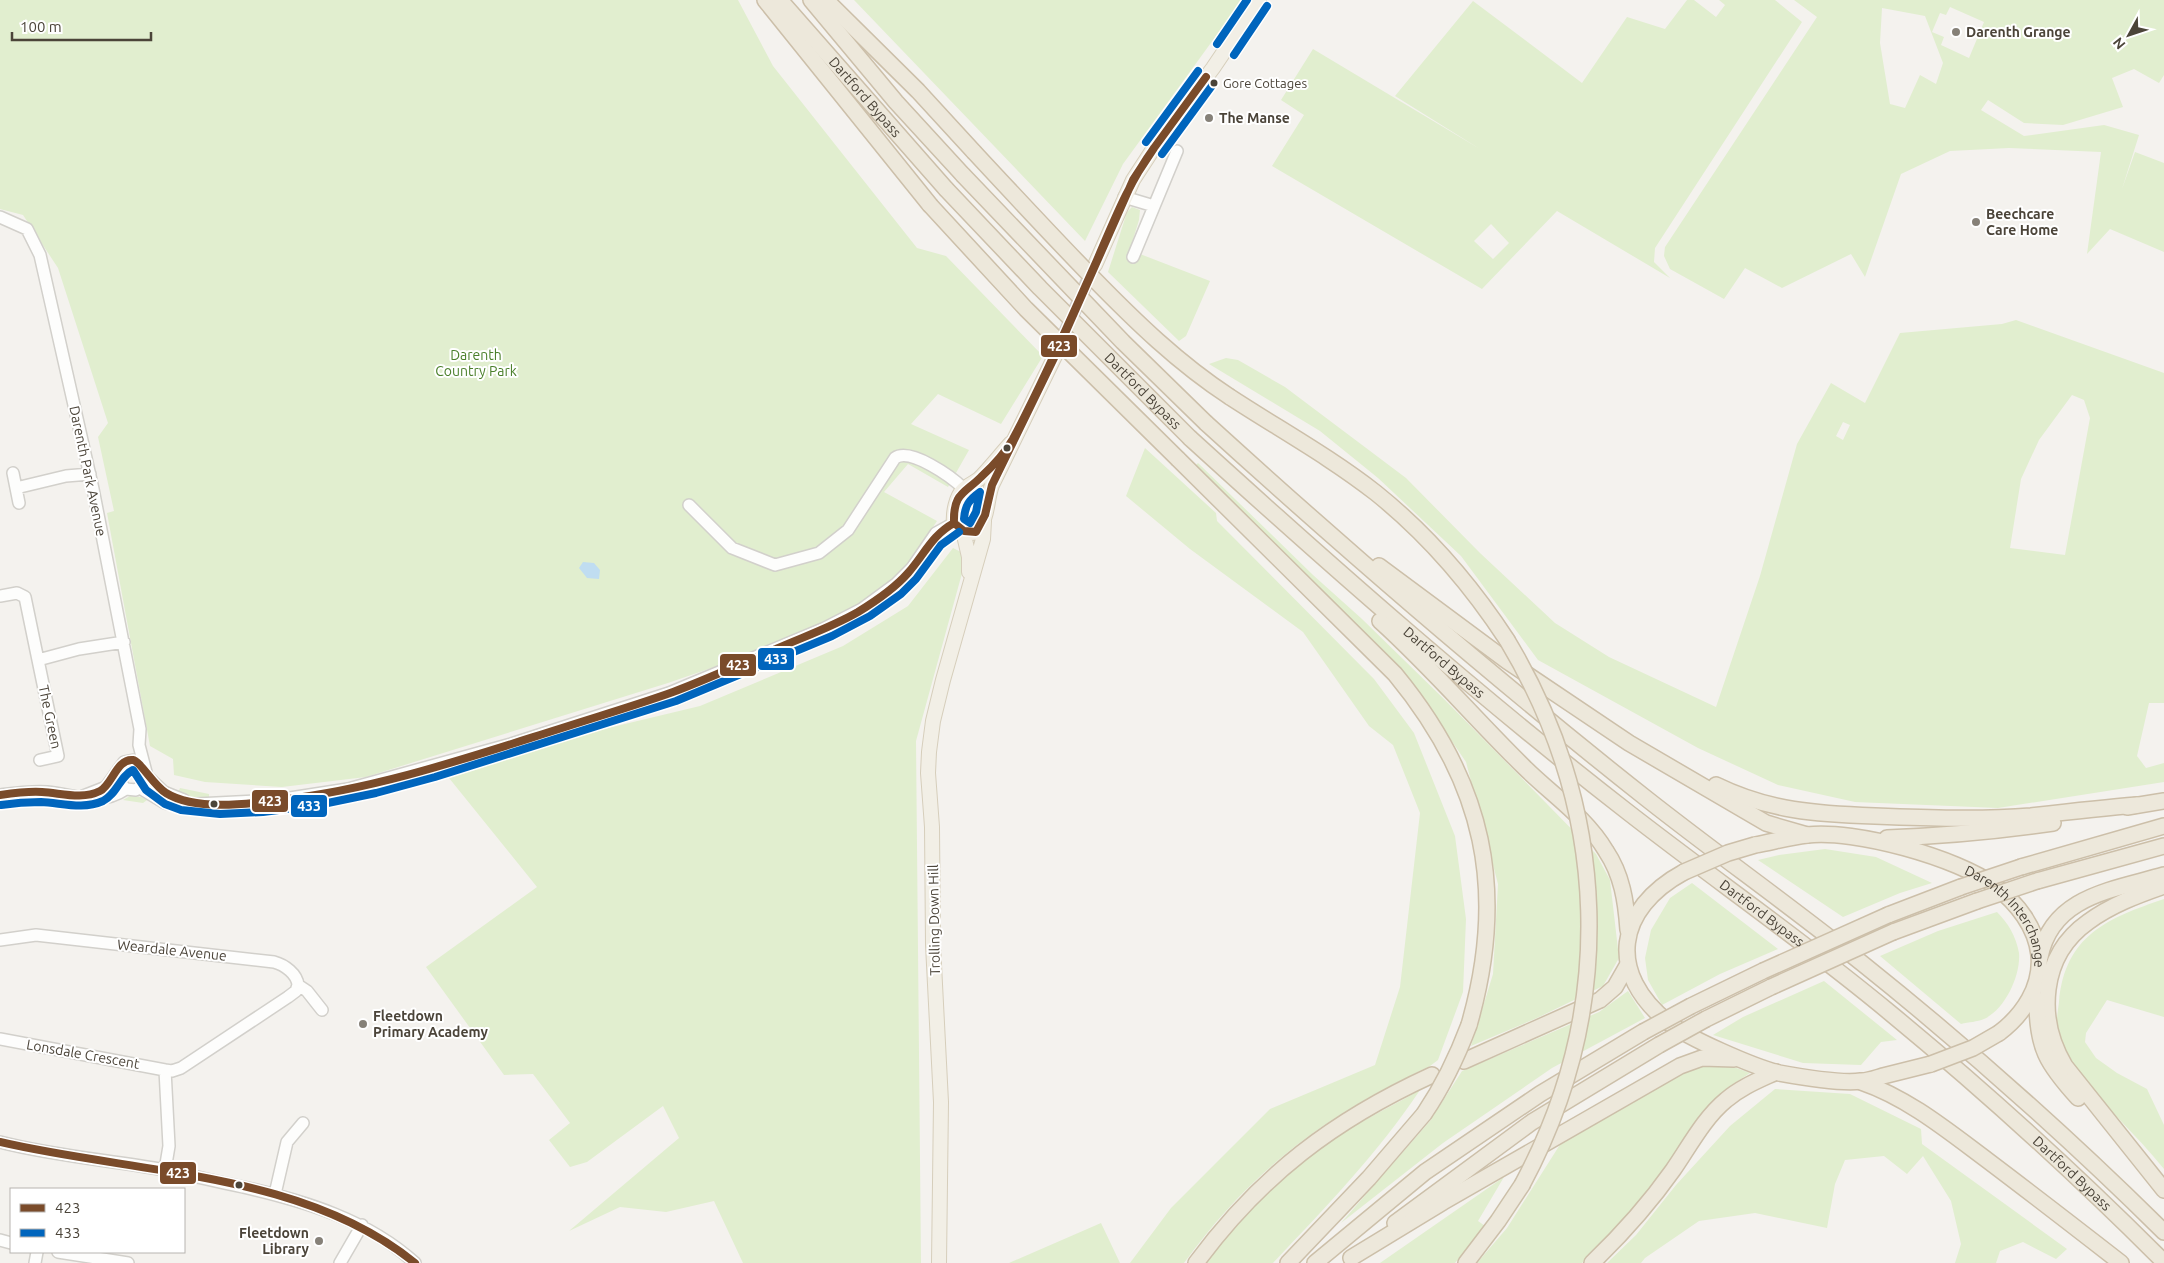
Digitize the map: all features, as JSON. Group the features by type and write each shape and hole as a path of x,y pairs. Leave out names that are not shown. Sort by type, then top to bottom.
{"highway":[{"path":"765,0 930,205 1026,309 1395,674 1423,711 1448,749 1460,776 1475,818 1483,854 1488,906 1483,969 1469,1025 1458,1057 1424,1114 1370,1178 1288,1263"},
{"name":"Dartford Bypass","path":"780,0 946,189 1095,344 1190,438 1456,674 1629,813 1836,969 1903,1024 2039,1142 2164,1262"},
{"name":"Dartford Bypass","path":"811,0 896,102 1123,342 1206,422 1298,506 1477,663 1650,802 1864,964 1932,1021 2050,1123 2164,1232"},
{"path":"826,0 918,91 1064,248 1149,334 1176,358 1230,397 1338,466 1396,510 1452,567 1507,640 1536,693 1554,735 1566,770 1581,830 1589,921 1585,998 1575,1049 1548,1133 1522,1185 1494,1227 1466,1263"},
{"path":"1298,506 1506,661 1562,700 1731,804 1766,823 1807,835"},
{"path":"1281,520 1366,609 1407,646 1508,751 1570,809 1596,837 1612,860 1622,885 1628,930"},
{"path":"1562,700 1720,787 1745,798 1788,810 1842,815 1945,819 2030,816 2164,801"},
{"path":"1868,839 1933,837 2012,829 2076,819 2136,805"},
{"path":"1316,1263 1425,1172 1540,1094 1643,1032 1691,1006 1763,971 1888,915 1961,887 2164,826"},
{"name":"Darenth Interchange","path":"1807,835 1868,839 1911,850 1951,864 1994,885 2012,900 2030,926 2038,948 2037,980 2022,1011 1999,1033 1973,1048 1931,1064 1861,1082 1808,1078 1776,1072 1740,1059 1680,1031 1668,1023 1648,1002 1627,966 1628,930 1641,907 1653,893 1684,872 1722,855 1755,845 1807,835"},
{"path":"1348,1260 1419,1204 1532,1122 1659,1044 1706,1019 1893,932 2036,882 2164,846"},
{"path":"2039,961 2046,934 2057,919 2072,906 2089,898 2164,875"},
{"path":"2162,1188 2065,1066 2050,1033 2046,1003 2049,980 2054,965 2074,934 2088,921 2122,902 2164,886"},
{"path":"1464,1060 1600,1000 1615,987 1627,966"},
{"path":"2037,980 2037,1026 2040,1043 2053,1070 2162,1188"},
{"path":"1348,1260 1443,1202 1680,1066 1702,1058 1740,1059"},
{"path":"1592,1263 1634,1218 1725,1100 1750,1084 1776,1072"},
{"path":"1196,1263 1251,1197 1305,1148 1371,1106 1432,1075"},
{"path":"1861,1082 1896,1096 1915,1108 1967,1145 2121,1263"}],"main road":[{"path":"1094,265 1133,180 1156,144 1213,68 1260,0"},
{"path":"1011,443 968,487 955,509 958,527 969,533 976,532 984,521 989,499 988,494 1006,458 1011,443 1055,356"},
{"path":"968,487 978,486 988,494"},
{"name":"Trolling Down Hill","path":"939,1263 941,1084 933,945 929,752 933,721 969,582 983,539 984,521"},
{"name":"Trolling Down Hill","path":"958,527 969,557 969,582"}],"street":[{"path":"1134,257 1177,151"},
{"path":"1124,197 1154,206"},
{"name":"Darenth Park Avenue","path":"0,217 26,229 40,255 90,474 124,642 140,729 139,745 145,770"},
{"path":"689,505 732,548 775,565 819,553 848,530 895,458 899,455 909,455 935,467 968,487"},
{"path":"13,473 19,503"},
{"path":"16,488 66,476 90,474"},
{"path":"140,788 165,802 177,805 277,800 348,789 511,744 669,694 825,628 862,609 896,584 912,568 936,533 958,527"},
{"name":"The Green","path":"0,596 17,593 25,597 58,756 40,760"},
{"path":"38,660 81,649 124,642"},
{"path":"78,797 94,793 106,787 112,781 121,765 128,760 139,745"},
{"path":"128,760 134,760 170,795 195,804"},
{"path":"118,770 118,781 126,789"},
{"path":"0,795 35,792 96,800 105,799 126,789 136,790 140,788 145,783 145,770"},
{"name":"Weardale Avenue","path":"0,940 36,935 265,960 284,966 297,979 298,985 307,991 322,1010"},
{"name":"Lonsdale Crescent","path":"0,1039 172,1071 181,1068 294,992 298,985"},
{"path":"165,1070 169,1146 165,1170"},
{"path":"275,1194 287,1142 303,1123"},
{"path":"0,1142 59,1154 165,1170 303,1202 362,1225 380,1236 415,1263"},
{"path":"340,1263 362,1225"},
{"path":"64,1253 128,1263"}],"green space":[{"name":"Darenth Country Park","path":"0,0 738,0 773,66 917,248 946,256 1043,356 1001,424 938,394 911,424 969,450 948,487 908,464 884,492 937,521 909,563 875,597 806,632 746,656 668,683 366,777 282,787 205,782 174,775 173,759 150,746 107,513 114,511 98,437 108,423 58,268 23,215 0,209"},
{"path":"854,0 1242,0 1123,164 1085,241"},
{"path":"1687,0 1694,0 1716,17 1725,5 1719,0 1775,0 1802,22 1655,248 1654,262 1670,278 1557,211 1482,289 1272,166 1304,115 1281,100 1313,49 1480,149 1395,96 1473,1 1582,83 1627,17 1665,29","holes":["1491,224 1509,243 1493,259 1474,241"]},
{"path":"1794,0 2164,0 2164,75 2159,83 2134,69 2112,78 2123,107 2063,125 2024,123 1988,100 1981,110 2024,136 2104,125 2139,135 2122,189 2135,152 2164,163 2164,252 2110,229 2087,254 2101,152 2009,148 1950,151 1901,174 1865,277 1851,254 1782,288 1745,268 1724,299 1670,269 1664,256 1665,247 1817,17","holes":["1950,7 1984,22 1969,58 1941,45 1944,37 1932,32 1940,13 1946,15","1882,8 1925,16 1943,63 1936,84 1920,75 1905,108 1890,104 1880,43"]},
{"path":"1132,207 1140,210 1139,220 1127,259 1136,262 1140,254 1210,281 1186,336 1179,341 1108,272 1127,212"},
{"path":"2016,320 2164,373 2164,703 2149,703 2137,756 2146,768 2164,763 2164,782 1998,808 1855,802 1778,785 1698,748 1538,660 1461,556 1378,478 1320,431 1209,364 1226,358 1238,360 1285,387 1406,478 1480,553 1555,623 1609,657 1716,707 1760,576 1797,444 1831,383 1865,403 1900,333 2002,324","holes":["2072,395 2084,400 2090,418 2065,555 2010,548 2021,479 2039,440","1843,422 1850,425 1843,440 1836,436"]},
{"path":"1145,448 1216,513 1217,521 1374,679 1414,733 1455,836 1466,919 1463,992 1438,1060 1357,1104 1324,1125 1294,1148 1264,1172 1236,1199 1184,1263 1130,1263 1171,1208 1270,1109 1375,1065 1400,987 1420,813 1393,745 1369,726 1303,632 1190,549 1126,496"},
{"path":"1198,463 1445,700 1596,854 1610,880 1619,958 1603,986 1537,1018 1471,1046 1493,974 1498,884 1466,762 1419,693 1368,636 1195,466"},
{"path":"953,548 967,555 916,741 921,1263 743,1263 714,1201 666,1212 620,1207 569,1231 679,1138 663,1106 587,1162 570,1167 549,1140 570,1123 533,1074 504,1075 426,967 537,887 449,778 579,735 700,706 843,646 908,606"},
{"path":"180,788 209,794 209,797 183,797 178,793"},
{"path":"130,796 141,797 147,800 143,803 123,800"},
{"path":"1825,849 1876,857 1932,883 1900,893 1843,917 1758,860 1779,855"},
{"path":"1692,883 1778,949 1720,974 1662,1005 1648,980 1645,958 1651,930 1670,898"},
{"path":"2164,899 2164,1017 2107,1000 2086,1033 2085,1042 2096,1058 2117,1073 2147,1089 2164,1125 2164,1169 2097,1095 2077,1069 2059,1037 2057,1022 2063,979 2070,960 2080,945 2093,932 2108,922"},
{"path":"1997,912 2014,935 2018,947 2019,962 2014,981 2005,1000 1992,1014 1979,1021 1961,1024 1880,956 1938,931"},
{"path":"1824,981 1897,1040 1881,1042 1861,1065 1803,1063 1713,1035 1743,1017"},
{"path":"1628,991 1645,1018 1552,1068 1443,1143 1341,1223 1430,1121 1462,1071 1599,1012"},
{"path":"1723,1063 1750,1073 1715,1099 1655,1183 1582,1263 1477,1263 1507,1228 1561,1143 1691,1068 1698,1065"},
{"path":"1775,1089 1850,1094 1921,1129 1922,1144 2067,1249 2056,1259 2023,1242 2000,1251 1996,1263 1955,1263 1961,1244 1951,1201 1923,1156 1907,1174 1884,1156 1845,1160 1835,1184 1827,1228 1755,1213 1699,1221 1645,1258 1641,1263 1607,1263 1636,1235 1676,1185 1730,1126"},
{"path":"1420,1090 1369,1158 1273,1263 1205,1263 1260,1200 1307,1157 1347,1130"},
{"path":"1504,1177 1478,1221 1485,1226 1455,1263 1380,1263"},
{"path":"1101,1223 1120,1263 1009,1263"}],"water":[{"path":"583,562 594,563 600,570 599,579 587,578 579,568"}],"tunnel":[{"path":"1057,351 1094,266"}],"transit line":[{"name":"433","path":"1217,44 1247,0"},
{"name":"433","path":"1234,55 1267,6"},
{"name":"433","path":"1146,142 1198,71"},
{"name":"423","path":"1154,148 1206,77"},
{"name":"423","path":"1154,148 1206,77"},
{"name":"433","path":"1162,154 1214,83"},
{"name":"423","path":"1154,148 1133,180 1055,356 992,485 985,515 976,532 964,531 954,523 955,506 961,495 994,464 1013,439 1055,354 1128,191 1136,176 1144,162 1154,148"},
{"name":"433","path":"980,492 976,512 970,523 964,519 965,510 970,500 980,492"},
{"name":"423","path":"0,795 32,792 79,796 93,794 104,788 123,763 133,760 166,793 178,799 222,805 316,795 423,771 673,692 838,622 871,604 897,584 914,566 934,539 954,523"},
{"name":"433","path":"1,805 36,802 80,806 95,804 108,798 125,776 133,770 146,790 165,804 181,810 220,814 263,812 318,805 376,793 435,777 676,701 832,636 870,616 901,594 916,579 941,545 959,532"},
{"name":"423","path":"0,1142 52,1153 216,1180 270,1193 322,1210 370,1233 415,1263"}],"place":[{"name":"Darenth Grange","path":"1956,32"},
{"name":"Gore Cottages","path":"1214,83"},
{"name":"The Manse","path":"1209,118"},
{"name":"Beechcare Care Home","path":"1976,222"},
{"name":"Fleetdown Primary Academy","path":"363,1024"},
{"name":"Fleetdown Library","path":"319,1241"}]}
